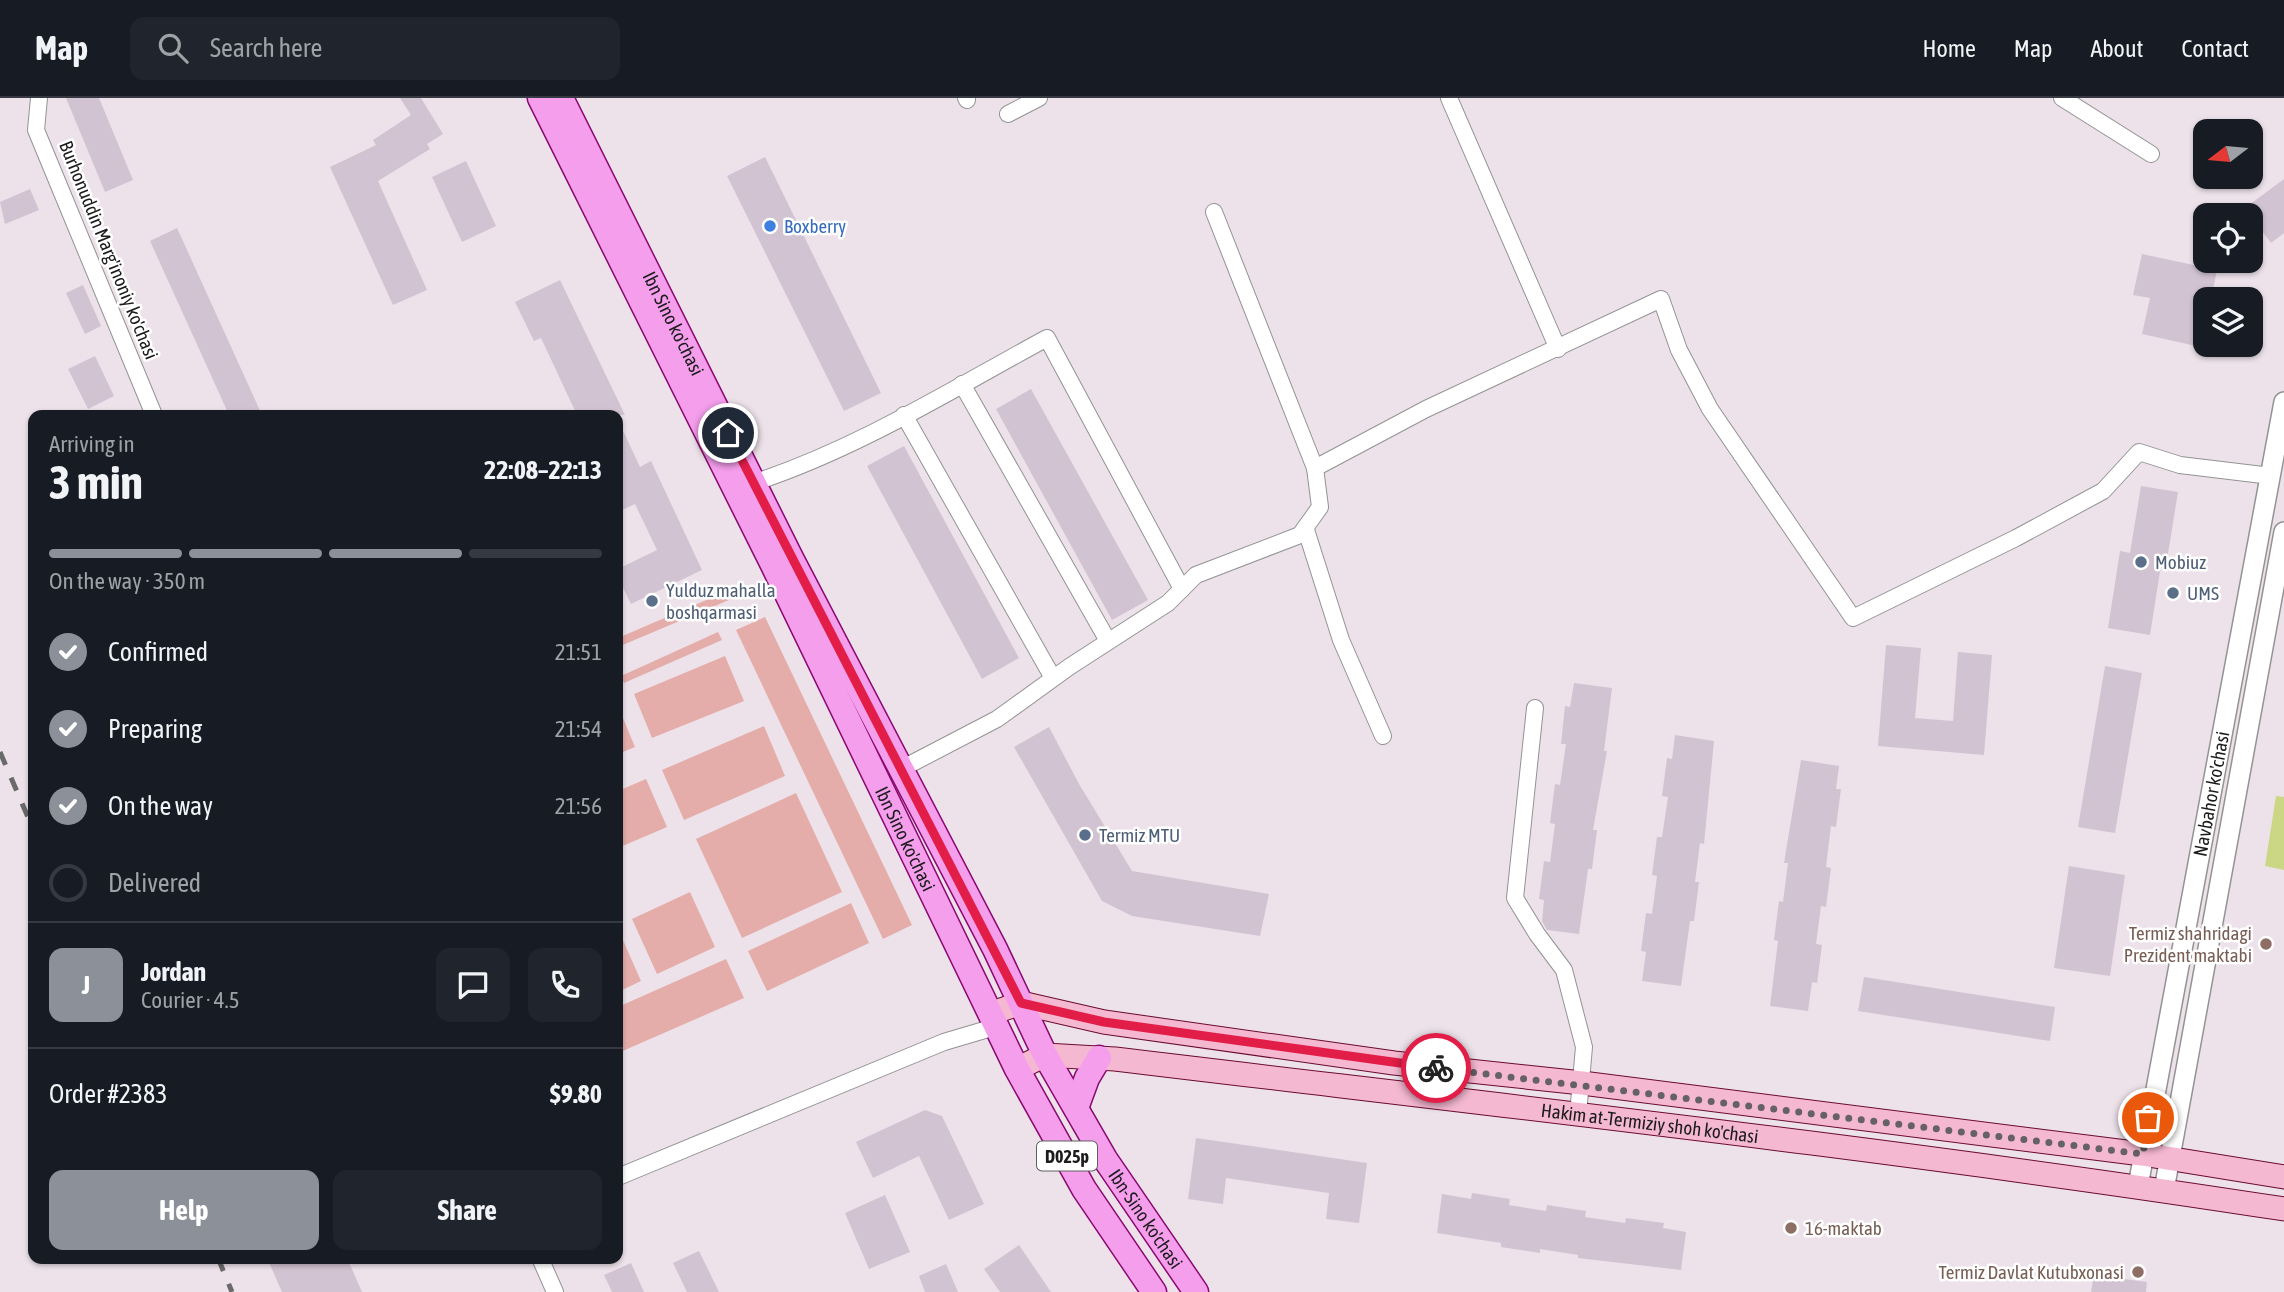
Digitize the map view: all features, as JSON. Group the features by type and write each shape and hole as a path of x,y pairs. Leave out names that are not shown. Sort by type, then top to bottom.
{"main road":[{"name":"Ibn Sino ko'chasi","path":"540,98 995,1020"},
{"name":"Ibn Sino ko'chasi","path":"561,98 753,483 1021,1003 1045,1055 1076,1108"},
{"path":"995,1020 1021,1003"},
{"name":"Hakim at-Termiziy shoh ko'chasi","path":"1021,1003 1104,1022 1394,1063 1582,1083 2143,1154 2284,1177"},
{"name":"Ibn-Sino ko'chasi","path":"995,1020 1017,1069 1084,1189 1154,1292"},
{"name":"Hakim at-Termiziy shoh ko'chasi","path":"1017,1069 1045,1055 1099,1058 1578,1114 2138,1186 2284,1209"},
{"path":"1076,1108 1087,1078 1099,1058"},
{"name":"Ibn-Sino ko'chasi","path":"1076,1108 1105,1159 1196,1292"}],"street":[{"name":"Burhonuddin Marg'inoniy ko'chasi","path":"39,98 37,130 152,410"},
{"path":"1008,114 1039,98"},
{"path":"1449,98 1558,349"},
{"path":"2063,98 2151,154"},
{"path":"901,769 997,719 1053,678 1168,603 1196,575 1306,530 1320,507 1315,468 1214,212"},
{"path":"1315,468 1426,410 1661,299 1679,350 1710,409 1853,618 1992,551 2103,491 2139,452 2180,465 2271,475"},
{"path":"753,483 808,465 1048,338 1182,589"},
{"path":"962,384 1108,642"},
{"name":"Navbahor ko'chasi","path":"2138,1186 2284,402"},
{"path":"904,415 1053,678"},
{"path":"1306,530 1318,560 1341,640 1383,736"},
{"name":"Navbahor ko'chasi","path":"2164,1190 2284,532"},
{"path":"1535,708 1515,898 1536,934 1564,970 1584,1047 1578,1114"},
{"path":"623,1175 995,1020"},
{"path":"543,1264 555,1292"}],"shaded area":[{"path":"725,592 729,600 623,645 623,636"},
{"path":"765,617 912,925 883,939 736,630"},
{"path":"718,632 722,640 624,683 623,675"},
{"path":"725,656 744,701 652,738 634,694"},
{"path":"623,718 635,747 623,752"},
{"path":"764,726 785,776 684,820 662,770"},
{"path":"646,779 667,827 623,846 623,789"},
{"path":"796,793 842,892 742,938 696,839"},
{"path":"690,892 715,947 657,974 632,919"},
{"path":"851,903 869,943 767,991 748,951"},
{"path":"623,940 641,981 623,990"},
{"path":"726,959 744,998 623,1051 623,1005"}],"green space":[{"path":"2276,796 2284,797 2284,870 2265,866"}],"building":[{"path":"66,98 99,98 133,180 105,192"},
{"path":"400,98 421,98 443,134 427,144 430,149 378,181 427,290 393,305 330,167 376,145 373,140 411,115"},
{"path":"765,157 881,393 844,411 727,176"},
{"path":"466,161 496,226 462,242 432,177"},
{"path":"2284,179 2284,233 2271,243 2263,232 2263,203 2252,203"},
{"path":"30,189 39,210 5,224 0,202"},
{"path":"177,228 260,410 227,410 150,241"},
{"path":"2142,254 2193,265 2193,273 2216,273 2213,287 2193,287 2193,345 2142,334 2150,298 2133,295"},
{"path":"560,280 623,410 575,410 541,338 534,341 515,302"},
{"path":"83,285 101,326 85,334 66,293"},
{"path":"95,356 114,396 88,409 68,369"},
{"path":"1031,389 1148,600 1112,620 996,409"},
{"path":"623,431 640,467 651,461 702,570 631,604 623,587 623,567 657,550 635,504 623,510"},
{"path":"904,446 1019,658 982,679 867,466"},
{"path":"2141,486 2178,492 2167,560 2162,559 2150,635 2108,628 2120,551 2130,553"},
{"path":"1886,645 1921,648 1915,718 1953,721 1958,652 1992,655 1984,755 1878,746"},
{"path":"2105,666 2142,673 2115,833 2078,827"},
{"path":"1574,683 1612,688 1604,751 1607,751 1593,830 1597,830 1592,869 1588,869 1579,934 1547,930 1542,921 1544,900 1539,899 1544,861 1550,862 1555,824 1550,823 1555,784 1560,785 1566,744 1561,744 1565,706 1570,707"},
{"path":"1049,727 1079,784 1132,871 1269,894 1260,936 1132,916 1102,901 1014,747"},
{"path":"1675,735 1714,741 1704,844 1700,843 1695,882 1699,882 1694,921 1690,921 1681,986 1642,981 1646,952 1641,951 1646,913 1652,914 1657,876 1652,875 1657,837 1662,837 1668,797 1662,796 1667,758 1672,759"},
{"path":"1801,760 1839,766 1836,789 1841,789 1836,827 1831,826 1826,867 1831,868 1826,907 1821,906 1816,944 1822,945 1817,983 1812,982 1808,1011 1770,1006 1778,941 1774,940 1779,901 1783,902 1788,863 1784,863"},
{"path":"2069,866 2125,875 2110,976 2054,968"},
{"path":"1864,977 2055,1007 2050,1041 1858,1011"},
{"path":"925,1110 942,1116 984,1204 949,1220 919,1156 873,1178 856,1142"},
{"path":"1196,1138 1367,1163 1359,1223 1326,1219 1329,1193 1226,1178 1223,1204 1188,1199"},
{"path":"1472,1193 1510,1199 1509,1205 1546,1211 1547,1205 1586,1211 1585,1217 1625,1223 1626,1218 1664,1223 1663,1228 1686,1232 1681,1270 1578,1258 1578,1255 1540,1249 1540,1253 1501,1247 1501,1243 1437,1233 1442,1194 1471,1199"},
{"path":"885,1195 910,1252 869,1269 845,1213"},
{"path":"1019,1245 1051,1292 1000,1292 984,1269"},
{"path":"699,1251 719,1292 687,1292 673,1263"},
{"path":"631,1263 644,1292 612,1292 604,1275"},
{"path":"270,1264 350,1264 362,1292 282,1292"},
{"path":"946,1264 958,1292 925,1292 919,1276"},
{"path":"2094,1275 2147,1282 2146,1292 2091,1292"}],"railway":[{"path":"0,752 28,817"},
{"path":"220,1264 232,1292"}],"way so far":[{"path":"1436,1068 1582,1083 2143,1154 2148,1118"}],"place":[{"name":"Boxberry","path":"770,226"},
{"name":"Mobiuz","path":"2141,562"},
{"name":"UMS","path":"2173,593"},
{"name":"Yulduz mahalla boshqarmasi","path":"652,601"},
{"name":"Termiz MTU","path":"1085,835"},
{"name":"Termiz shahridagi Prezident maktabi","path":"2266,944"},
{"name":"16-maktab","path":"1791,1228"},
{"name":"Termiz Davlat Kutubxonasi","path":"2138,1272"}],"route":[{"path":"728,433 1021,1003 1104,1022 1436,1068"}]}
